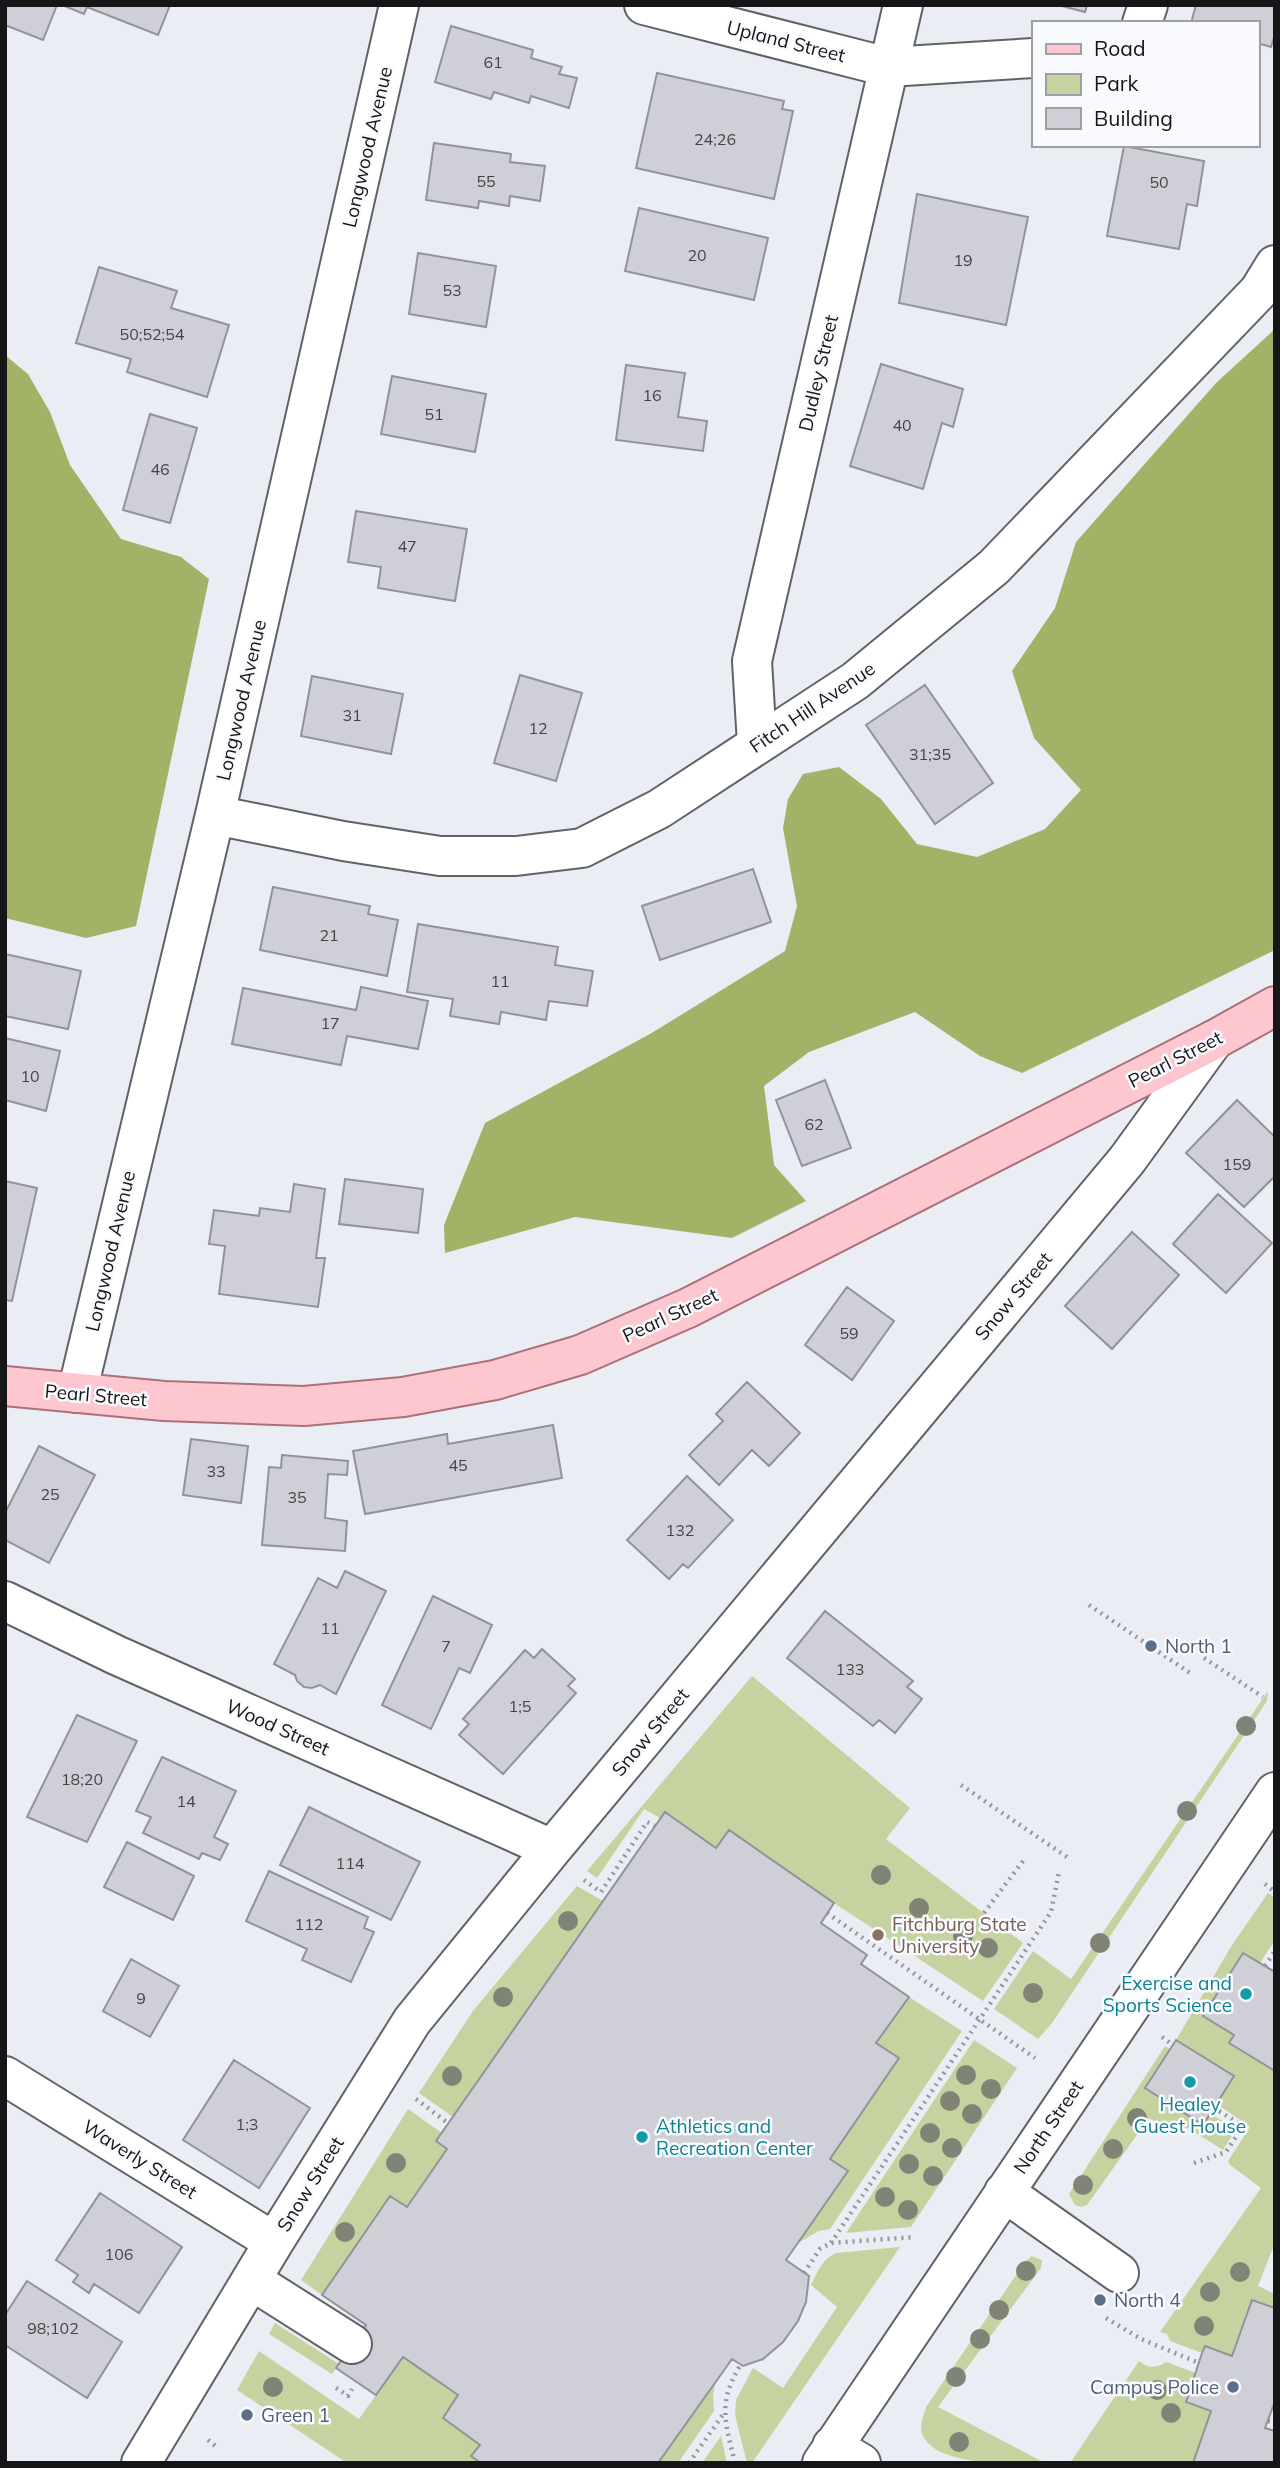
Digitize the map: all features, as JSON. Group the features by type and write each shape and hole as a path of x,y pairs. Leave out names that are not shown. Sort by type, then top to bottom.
{"main road":[{"name":"Pearl Street","path":"9,1393 77,1393 241,1405 304,1406 403,1397 495,1380 580,1355 688,1308 1214,1040 1275,1006"}],"street":[{"name":"Longwood Avenue","path":"77,1393 215,815 399,5"},
{"name":"Upland Street","path":"644,5 888,67 1032,58"},
{"name":"Dudley Street","path":"757,744 752,662 903,5"},
{"name":"Fitch Hill Avenue","path":"215,815 343,841 440,856 516,856 582,848 659,809 855,681 994,567 1259,291 1275,265"},
{"name":"Snow Street","path":"141,2463 274,2242 412,2021 565,1862 1127,1160 1214,1040"},
{"name":"Wood Street","path":"5,1601 565,1862"},
{"name":"North Street","path":"838,2457 1004,2192 1275,1792"},
{"name":"Waverly Street","path":"5,2076 274,2242"},
{"path":"1004,2192 1119,2273"},
{"path":"251,2280 352,2344"}],"path":[{"path":"1089,1605 1193,1675"},
{"path":"1204,1658 1263,1697"},
{"path":"961,1784 1070,1859"},
{"path":"565,1862 601,1892 647,1822 655,1826"},
{"path":"984,1913 1023,1861"},
{"path":"831,2244 1051,1912 1059,1872"},
{"path":"1265,1884 1275,1892"},
{"path":"827,1913 1035,2058"},
{"path":"1265,1966 1275,1951"},
{"path":"1162,2037 1173,2045"},
{"path":"408,2093 449,2124"},
{"path":"1194,2163 1226,2152 1243,2126 1214,2108"},
{"path":"804,2273 820,2249 831,2244 915,2237"},
{"path":"1105,2318 1141,2339 1199,2363"},
{"path":"689,2463 724,2413 731,2381 741,2364"},
{"path":"724,2413 735,2463"},
{"path":"1268,2420 1275,2423"}],"green space":[{"path":"1275,329 1275,950 1022,1073 980,1056 915,1012 809,1052 764,1086 774,1165 806,1201 732,1238 575,1217 445,1253 444,1225 485,1123 650,1034 785,951 797,906 783,828 788,799 803,774 839,767 881,799 917,844 977,857 1045,829 1081,790 1034,738 1012,671 1055,608 1076,542 1216,383"},
{"path":"5,355 28,374 50,412 70,465 121,539 181,557 209,579 136,926 86,938 5,918"},
{"path":"752,1676 910,1808 886,1839 1023,1943 983,2001 729,1830 716,1848 665,1812 660,1818 644,1809 597,1878 587,1871"},
{"path":"1268,1691 1267,1701 1052,2023 1038,2039 994,2009 1033,1951 1071,1979"},
{"path":"577,1886 603,1901 453,2117 419,2093 473,2011"},
{"path":"1268,1893 1275,1898 1275,1940 1260,1963 1243,1953 1203,2016 1234,2035 1229,2044 1275,2071 1275,2243 1258,2286 1275,2294 1275,2308 1252,2301 1232,2356 1206,2346 1202,2353 1170,2341 1167,2334 1160,2332 1261,2188 1228,2161 1250,2127 1217,2104 1234,2076 1176,2040 1232,1945"},
{"path":"909,1997 962,2031 830,2229 819,2231 798,2243 847,2172 830,2159 899,2059 876,2043"},
{"path":"974,2040 1017,2068 911,2227 846,2233"},
{"path":"1165,2046 1170,2049 1146,2089 1203,2125 1211,2114 1236,2129 1223,2150 1188,2128 1171,2131 1149,2118 1087,2205 1075,2205 1069,2194"},
{"path":"408,2109 442,2133 436,2141 447,2149 407,2207 390,2196 322,2295 301,2280"},
{"path":"900,2247 752,2463 747,2463 735,2415 736,2400 753,2368 783,2388 837,2307 811,2285 821,2266 836,2253"},
{"path":"1032,2256 1042,2260 1041,2268 938,2407 1045,2463 996,2463 943,2453 930,2445 922,2434 921,2424 926,2407 1025,2262"},
{"path":"275,2323 339,2364 332,2374 269,2334"},
{"path":"259,2351 359,2419 403,2357 458,2395 443,2418 480,2445 472,2456 481,2463 347,2463 237,2390"},
{"path":"1139,2361 1153,2367 1166,2362 1196,2373 1186,2402 1211,2411 1193,2463 1070,2463"},
{"path":"716,2380 714,2411 678,2463 658,2463"},
{"path":"721,2436 727,2463 702,2463"}],"building":[{"path":"5,5 57,5 43,40 5,25"},
{"path":"62,5 170,5 158,35 87,7 84,14"},
{"path":"1058,5 1087,5 1085,12"},
{"path":"1196,5 1275,5 1275,34 1271,47 1259,44 1259,21 1192,21"},
{"path":"451,26 533,50 531,58 562,67 559,74 577,78 569,108 531,96 529,103 494,92 491,99 435,82"},
{"path":"657,73 784,101 782,109 793,111 774,199 636,168"},
{"path":"434,143 511,154 510,162 545,166 540,201 510,196 509,206 479,201 478,208 426,200"},
{"path":"1124,147 1204,161 1197,206 1187,204 1179,249 1107,236"},
{"path":"917,194 1028,217 1006,325 899,303"},
{"path":"639,208 768,238 754,300 625,271"},
{"path":"418,253 496,266 486,327 409,314"},
{"path":"99,267 177,291 171,308 229,325 207,397 127,372 131,359 76,343"},
{"path":"881,364 963,389 953,427 942,423 923,489 850,466"},
{"path":"626,365 685,373 678,417 707,421 703,451 616,440"},
{"path":"392,376 486,394 475,452 381,434"},
{"path":"150,414 197,428 170,523 123,510"},
{"path":"356,511 467,529 455,601 378,588 381,567 348,562"},
{"path":"520,675 582,693 556,781 494,763"},
{"path":"312,676 403,694 391,754 301,736"},
{"path":"925,685 993,783 935,824 866,725"},
{"path":"753,869 771,922 660,960 642,906"},
{"path":"273,887 370,906 368,914 398,920 387,976 260,950"},
{"path":"418,924 558,947 555,965 593,971 587,1006 549,1001 546,1020 501,1012 499,1024 450,1016 453,999 407,992"},
{"path":"5,954 81,971 68,1029 5,1016"},
{"path":"361,987 428,1001 418,1049 347,1036 341,1065 232,1044 243,988 356,1010"},
{"path":"5,1038 60,1051 46,1111 5,1100"},
{"path":"825,1080 851,1148 802,1166 776,1100"},
{"path":"1237,1100 1275,1137 1275,1176 1244,1207 1186,1153"},
{"path":"345,1179 423,1189 418,1233 339,1224"},
{"path":"5,1181 37,1188 12,1301 5,1300"},
{"path":"294,1184 325,1189 316,1258 325,1258 318,1307 219,1294 225,1246 209,1244 214,1210 259,1216 260,1208 290,1212"},
{"path":"1218,1194 1272,1243 1226,1293 1173,1244"},
{"path":"1132,1232 1179,1275 1112,1349 1065,1306"},
{"path":"847,1287 894,1321 852,1380 805,1345"},
{"path":"747,1382 800,1433 769,1466 752,1450 719,1485 689,1455 723,1421 716,1414"},
{"path":"553,1425 562,1478 365,1514 353,1451 447,1434 448,1444"},
{"path":"191,1439 248,1446 241,1503 183,1495"},
{"path":"39,1446 95,1475 49,1563 5,1540 5,1513"},
{"path":"282,1455 348,1461 347,1475 328,1474 325,1518 347,1521 345,1551 262,1545 269,1467 281,1468"},
{"path":"687,1476 733,1520 688,1568 683,1564 669,1579 627,1540"},
{"path":"345,1571 386,1591 336,1694 320,1685 304,1687 295,1675 274,1664 318,1578 337,1588"},
{"path":"433,1596 492,1625 470,1673 459,1668 431,1729 382,1705"},
{"path":"825,1611 913,1681 907,1687 922,1699 895,1733 879,1720 873,1726 787,1658"},
{"path":"542,1649 575,1679 568,1686 576,1693 503,1774 459,1735 469,1724 463,1719 525,1650 534,1658"},
{"path":"77,1715 137,1741 87,1842 27,1817"},
{"path":"162,1757 236,1791 214,1837 228,1844 220,1860 202,1853 199,1859 143,1833 151,1817 136,1811"},
{"path":"309,1807 420,1862 391,1920 280,1865"},
{"name":"Athletics and Recreation Center","path":"665,1812 716,1848 729,1830 834,1903 821,1923 867,1955 861,1964 909,1997 876,2043 899,2058 830,2159 848,2171 786,2260 809,2276 806,2302 798,2321 783,2342 763,2359 743,2366 732,2359 658,2463 481,2463 471,2456 480,2445 443,2418 458,2395 403,2357 376,2395 336,2368 366,2325 322,2295 390,2196 407,2207 447,2149 436,2141"},
{"path":"127,1842 194,1876 173,1920 104,1887"},
{"path":"269,1871 368,1917 364,1928 374,1932 351,1982 302,1960 307,1949 246,1921"},
{"name":"Exercise and Sports Science","path":"1243,1953 1275,1972 1275,2071 1229,2043 1234,2035 1203,2016"},
{"path":"131,1959 179,1986 150,2037 103,2011"},
{"name":"Healey Guest House","path":"1176,2040 1234,2076 1203,2125 1145,2088"},
{"path":"234,2060 310,2108 259,2188 183,2140"},
{"path":"100,2193 182,2247 139,2313 94,2284 89,2293 73,2282 78,2275 56,2260"},
{"path":"27,2281 122,2342 87,2398 5,2345 5,2315"},
{"name":"Campus Police","path":"1252,2300 1275,2308 1275,2401 1265,2428 1275,2431 1275,2463 1193,2463 1211,2411 1186,2402 1202,2353 1205,2346 1232,2356"}],"place":[{"name":"North 1","path":"1151,1646"},
{"name":"Fitchburg State University","path":"878,1935"},
{"name":"Exercise and Sports Science","path":"1246,1994"},
{"name":"Healey Guest House","path":"1190,2082"},
{"name":"Athletics and Recreation Center","path":"642,2137"},
{"name":"North 4","path":"1100,2300"},
{"name":"Campus Police","path":"1233,2387"},
{"name":"Green 1","path":"247,2415"}]}
